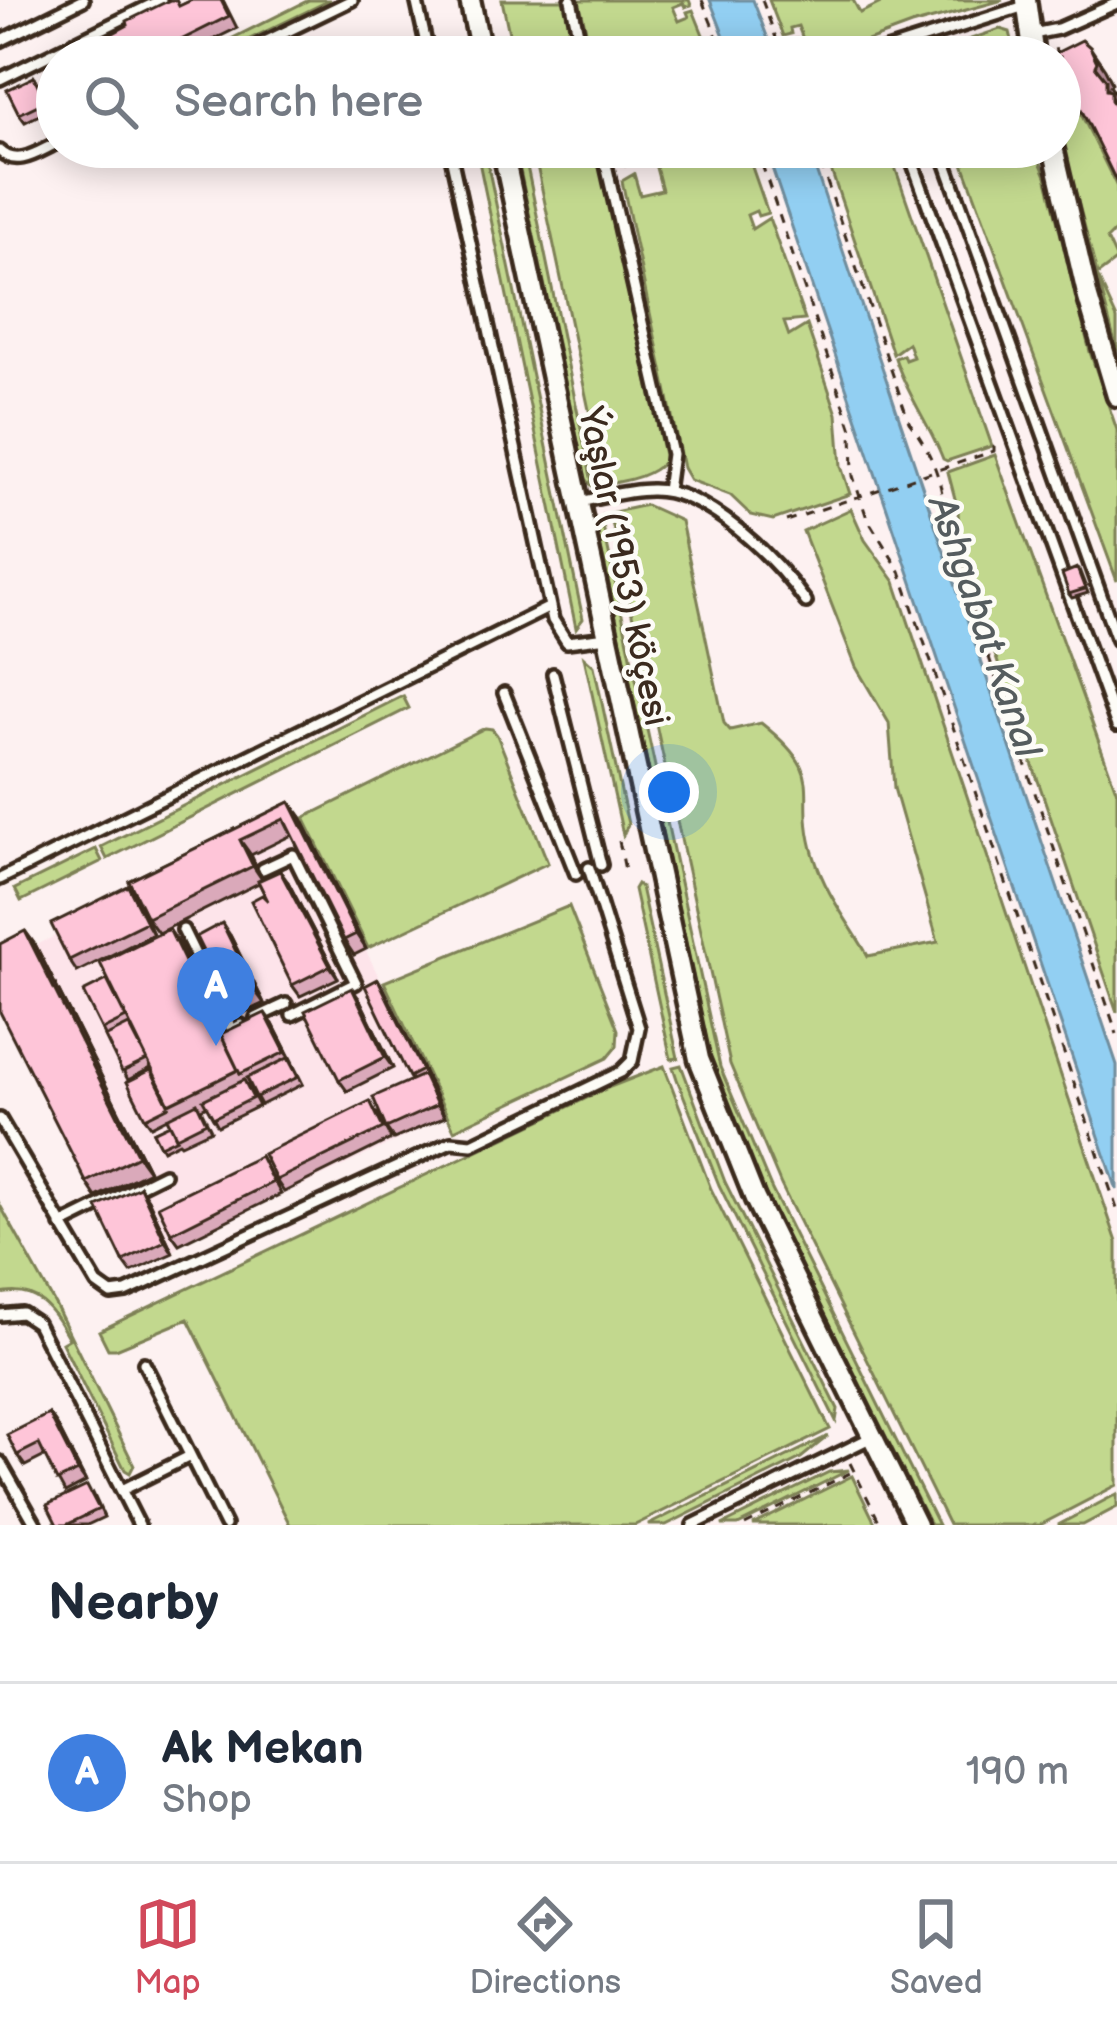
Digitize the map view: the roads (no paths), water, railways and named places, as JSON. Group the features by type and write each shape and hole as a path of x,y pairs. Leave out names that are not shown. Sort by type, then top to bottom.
{"street":[{"path":"470,0 478,36"},
{"path":"1027,2 1033,34"},
{"name":"Ýaşlar (1953) köçesi","path":"506,168 699,1059 740,1167 916,1525"},
{"path":"1058,168 1115,384"}],"lane":[{"path":"0,41 83,0"},
{"path":"88,36 161,0"},
{"path":"277,36 352,0"},
{"path":"571,0 579,36"},
{"path":"922,36 1027,2"},
{"path":"417,3 424,36"},
{"path":"1033,34 1072,24 1117,3"},
{"path":"0,79 36,61"},
{"path":"0,151 18,159 36,152"},
{"path":"454,168 550,607 562,640 576,643 607,637"},
{"path":"607,168 672,454 667,491"},
{"path":"916,168 1117,727"},
{"path":"948,168 1117,640"},
{"path":"578,502 648,490 689,498 757,546 806,602"},
{"path":"0,879 550,607"},
{"path":"553,674 601,865"},
{"path":"504,693 576,874"},
{"path":"263,869 292,854 356,983 292,1015"},
{"path":"0,1119 97,1284 117,1295 451,1142 472,1144 621,1072 632,1060 639,1028 589,868"},
{"path":"183,930 232,1030 286,1004"},
{"path":"61,1225 164,1174"},
{"path":"0,1316 22,1313 38,1323 139,1525"},
{"path":"144,1363 225,1525"},
{"path":"693,1525 872,1437"},
{"path":"122,1490 190,1456"},
{"path":"0,1462 3,1475 36,1525"}],"water":[{"path":"710,0 753,0 767,36 724,36"},
{"path":"772,168 815,168 1117,1065 1117,1190"}],"place":[{"name":"Ak Mekan","path":"216,1046"}],"water label":[{"name":"Ashgabat Kanal","path":"986,626"}]}
